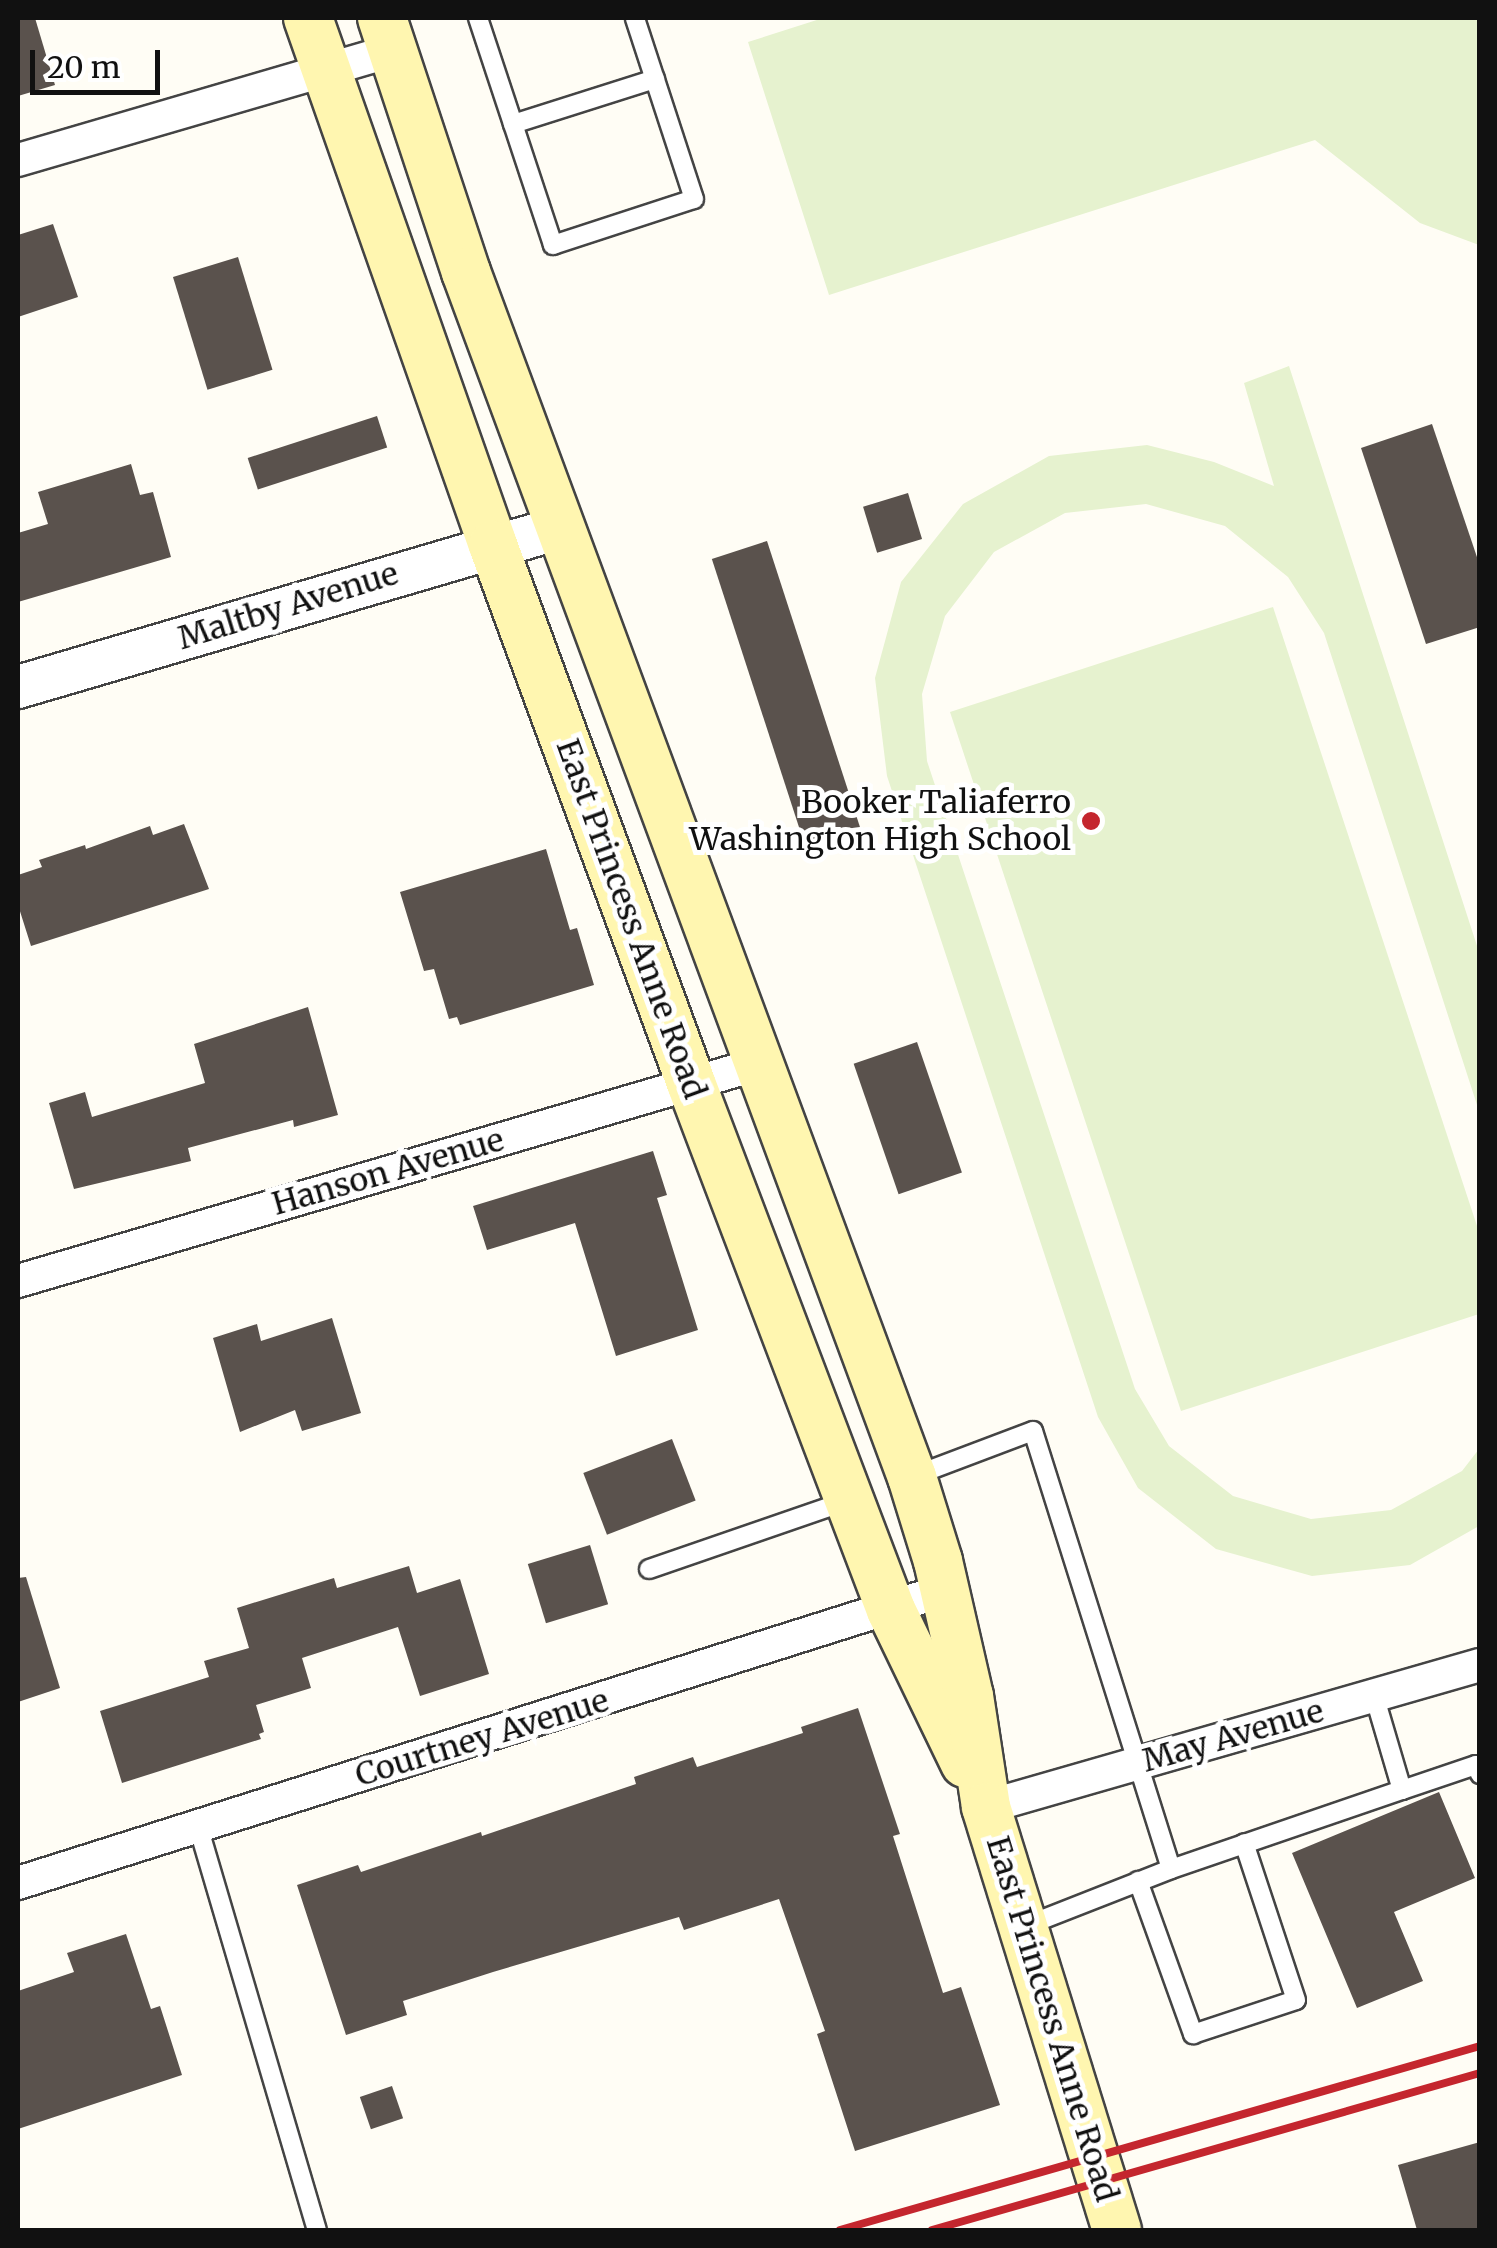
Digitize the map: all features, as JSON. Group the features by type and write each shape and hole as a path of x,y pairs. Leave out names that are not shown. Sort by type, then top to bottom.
{"main road":[{"name":"East Princess Anne Road","path":"308,18 493,545 691,1083 891,1610 986,1807"},
{"name":"East Princess Anne Road","path":"388,34 466,272 912,1476 945,1590 969,1696 986,1807 1117,2230"}],"street":[{"path":"18,160 326,72 388,34"},
{"name":"Maltby Avenue","path":"18,687 560,528"},
{"name":"Hanson Avenue","path":"18,1281 758,1064"},
{"name":"Courtney Avenue","path":"18,1882 945,1590"},
{"name":"May Avenue","path":"986,1807 1480,1665"}],"lane":[{"path":"478,18 553,245 694,199 635,18"},
{"path":"514,124 655,80"},
{"path":"912,1476 1033,1431 1170,1869"},
{"path":"649,1569 850,1500"},
{"path":"1374,1695 1402,1790"},
{"path":"1023,1927 1170,1869 1476,1764 1480,1774"},
{"path":"198,1826 317,2230"},
{"path":"1138,1881 1194,2034 1296,2000 1244,1843"}],"green space":[{"path":"823,18 1479,18 1479,245 1420,223 1315,140 829,295 748,42"},
{"path":"1289,366 1479,952 1479,1111 1324,633 1288,577 1225,526 1146,504 1065,513 994,552 945,616 922,694 927,761 1135,1389 1169,1446 1233,1496 1311,1519 1391,1510 1462,1471 1479,1449 1479,1526 1410,1565 1312,1576 1216,1549 1138,1488 1098,1417 887,776 875,678 901,582 963,504 1049,456 1147,445 1214,462 1274,486 1244,383"},
{"path":"1273,607 1479,1232 1479,1314 1181,1411 950,712"}],"building":[{"path":"18,18 35,18 55,85 18,96"},
{"path":"53,224 78,297 18,317 18,235"},
{"path":"238,257 272,370 207,390 173,277"},
{"path":"377,416 387,447 258,489 248,458"},
{"path":"1432,424 1480,566 1480,627 1426,644 1361,448"},
{"path":"131,464 140,495 153,492 171,557 18,602 18,533 48,524 38,492"},
{"path":"908,493 922,539 877,553 863,507"},
{"path":"767,541 863,837 808,855 712,559"},
{"path":"184,824 209,889 31,946 18,905 18,875 42,867 39,860 85,845 86,849 150,826 153,835"},
{"path":"546,849 570,930 577,928 594,985 460,1025 457,1017 449,1019 434,969 424,971 400,892"},
{"path":"308,1007 338,1115 294,1127 293,1120 188,1148 191,1161 74,1189 49,1103 85,1092 92,1117 205,1083 194,1044"},
{"path":"917,1042 962,1172 899,1194 854,1064"},
{"path":"653,1151 667,1195 657,1198 698,1330 616,1356 575,1223 487,1250 473,1206"},
{"path":"332,1318 361,1413 302,1431 295,1410 240,1432 213,1338 257,1324 261,1341"},
{"path":"672,1439 696,1501 607,1535 583,1473"},
{"path":"590,1545 608,1604 546,1623 528,1564"},
{"path":"409,1566 417,1593 460,1579 489,1674 420,1696 398,1627 302,1658 311,1688 256,1705 264,1732 259,1734 261,1739 122,1783 100,1711 209,1677 204,1661 249,1648 237,1608 334,1578 337,1588"},
{"path":"26,1577 60,1688 18,1702 18,1578"},
{"path":"858,1708 900,1834 893,1836 943,1993 961,1987 1000,2105 855,2151 817,2034 825,2031 779,1899 684,1930 679,1917 493,1972 403,2001 407,2015 346,2035 297,1885 358,1865 361,1872 481,1832 482,1836 636,1784 634,1777 693,1757 697,1767 803,1733 801,1727"},
{"path":"1439,1792 1475,1878 1394,1912 1423,1981 1357,2008 1292,1853"},
{"path":"126,1934 151,2009 160,2006 182,2075 18,2129 18,1991 74,1972 67,1953"},
{"path":"392,2086 403,2118 371,2129 360,2097"},
{"path":"1480,2142 1480,2230 1417,2230 1398,2165"}],"railway":[{"path":"840,2230 1480,2046"},
{"path":"932,2230 1480,2073"}],"place":[{"name":"Booker Taliaferro Washington High School","path":"1091,821"}]}
